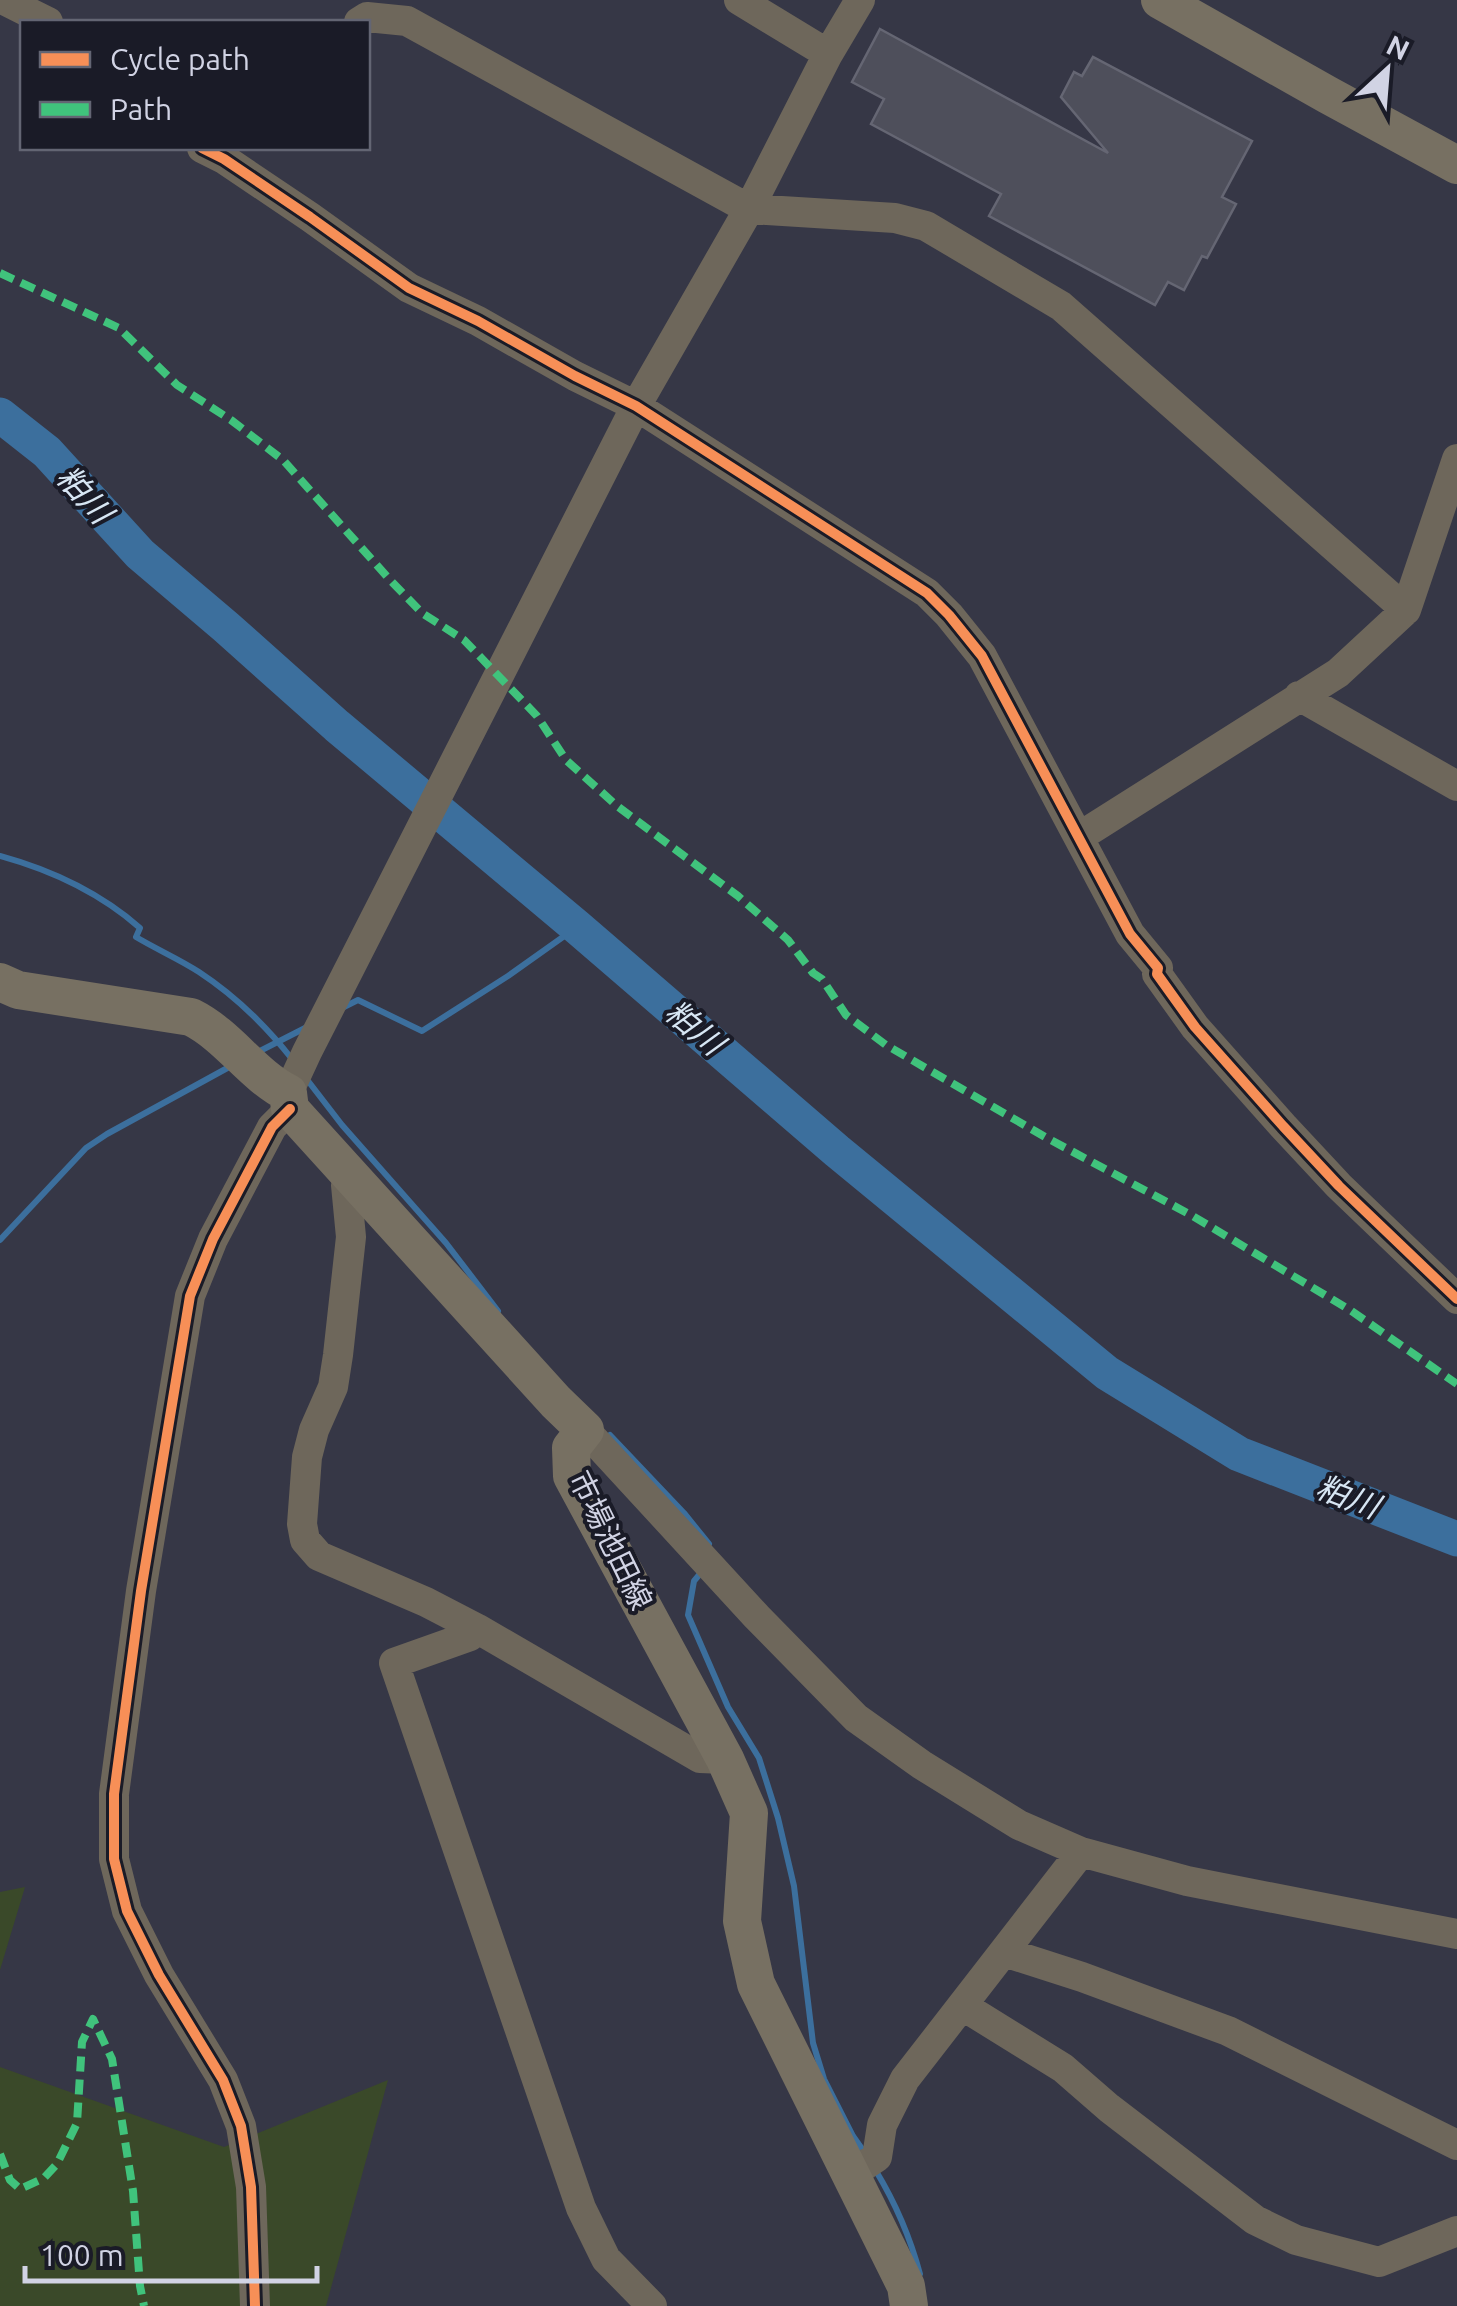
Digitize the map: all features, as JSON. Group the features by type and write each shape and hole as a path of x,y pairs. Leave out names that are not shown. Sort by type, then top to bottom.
{"main road":[{"path":"1160,0 1457,165"},
{"name":"市場池田線","path":"0,982 18,990 191,1017 210,1026 289,1101 350,1176 585,1430 571,1448 572,1476 725,1759 749,1813 742,1921 756,1984 906,2286 909,2306"}],"street":[{"path":"4,0 44,20"},
{"path":"739,0 828,54"},
{"path":"255,2306 251,2187 241,2126 223,2080 159,1975 127,1911 114,1859 114,1794 141,1591 190,1296 213,1239 289,1101 307,1052 510,651 632,416 749,209 860,0"},
{"path":"365,13 407,21 749,209 895,218 926,226 1061,306 1406,610"},
{"path":"220,151 409,288 478,321 575,376 632,416 927,593 982,656 1130,934 1158,968 1157,974 1195,1026 1339,1186 1457,1299"},
{"path":"1079,836 1338,673 1406,610 1457,459"},
{"path":"1299,696 1457,786"},
{"path":"350,1176 346,1185 350,1237 338,1355 333,1387 307,1457 304,1540 320,1556 478,1629 700,1758 725,1759"},
{"path":"585,1430 856,1718 1019,1826 1081,1852 1187,1882 1457,1934"},
{"path":"478,1629 470,1636 394,1663 581,2208 606,2259 652,2306"},
{"path":"850,2176 877,2156 882,2125 905,2079 1081,1852"},
{"path":"1004,1952 1228,2031 1457,2146"},
{"path":"963,2006 1064,2068 1109,2108 1254,2220 1296,2240 1379,2262 1457,2231"}],"green space":[{"path":"25,1887 0,1970 0,1892"},
{"path":"0,2067 224,2147 388,2080 326,2306 0,2306"}],"building":[{"path":"880,29 1108,153 1061,97 1074,72 1082,76 1093,57 1252,141 1222,197 1236,204 1207,258 1202,256 1184,290 1168,282 1155,305 989,216 1001,194 871,124 884,99 852,82"}],"waterway":[{"name":"粕川","path":"0,415 47,452 140,554 337,726 837,1151 1107,1373 1239,1454 1457,1539"},
{"path":"0,856 38,868 108,904 140,928 136,937 199,972 237,1001 292,1059"},
{"path":"344,1007 358,1000 422,1031 577,927"},
{"path":"256,1053 307,1027"},
{"path":"0,1240 86,1148 231,1066"},
{"path":"305,1077 446,1243 498,1311"},
{"path":"610,1435 709,1544"},
{"path":"704,1569 694,1581 688,1615 728,1707 759,1758 794,1886 813,2043 824,2079 867,2156"},
{"path":"876,2171 902,2221 920,2274"}],"marked path":[{"path":"0,273 119,328 177,385 283,460 422,613 464,640 537,716 566,760 617,806 738,896 788,940 822,979 846,1015 886,1045 1191,1215 1350,1310 1457,1384"},
{"path":"0,2154 10,2180 20,2189 44,2178 57,2164 77,2123 82,2042 93,2019 112,2059 133,2191 144,2306"}],"cycle path":[{"path":"206,150 310,217 409,288 636,406 927,593 982,656 1130,934 1158,968 1157,974 1195,1027 1339,1186 1457,1299"},
{"path":"255,2306 251,2187 241,2126 223,2080 159,1975 127,1911 114,1859 114,1794 141,1591 190,1296 213,1239 272,1127 290,1109"}]}
